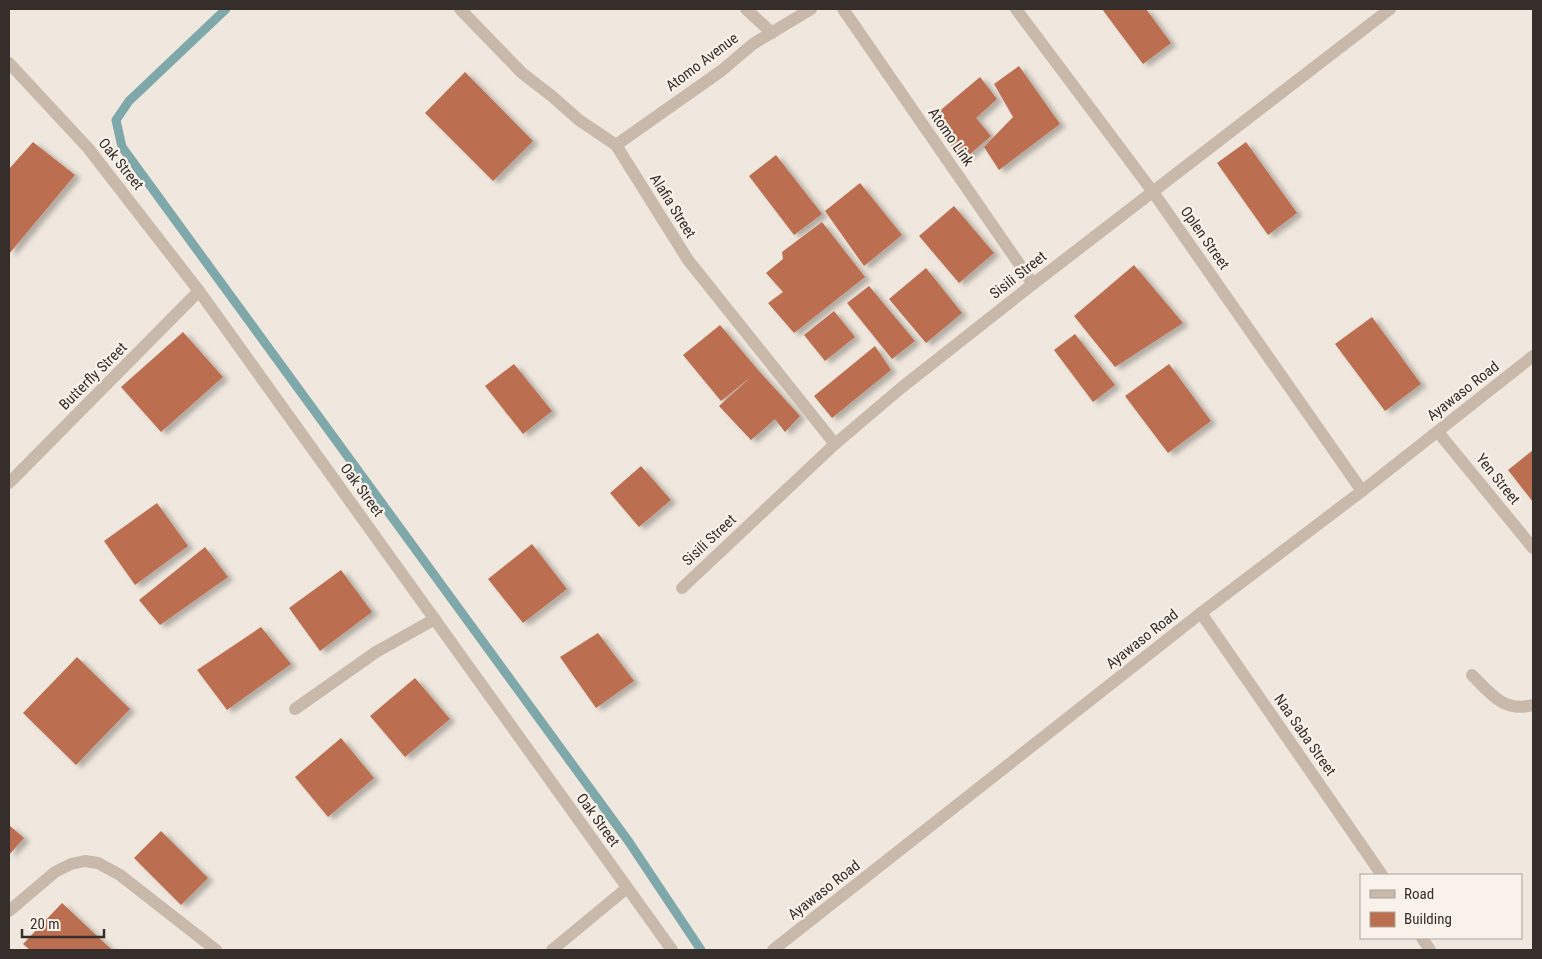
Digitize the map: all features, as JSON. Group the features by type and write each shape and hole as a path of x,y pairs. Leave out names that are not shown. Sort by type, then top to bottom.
{"street":[{"name":"Alafia Street","path":"460,9 522,73 554,97 579,120 616,145 688,260 835,444"},
{"path":"746,9 772,33"},
{"name":"Atomo Avenue","path":"616,145 721,71 753,44 811,9"},
{"name":"Atomo Link","path":"843,9 1033,284"},
{"name":"Oplen Street","path":"1016,9 1153,192 1362,491"},
{"name":"Sisili Street","path":"682,588 835,444 901,388 1390,9"},
{"name":"Oak Street","path":"9,63 88,148 200,291 672,950"},
{"name":"Butterfly Street","path":"9,483 200,291"},
{"name":"Ayawaso Road","path":"773,950 1201,613 1362,491 1533,356"},
{"name":"Yen Street","path":"1438,432 1533,548"},
{"name":"Naa Saba Street","path":"1201,613 1381,874"},
{"path":"295,709 376,652 435,619"},
{"path":"1472,675 1498,700 1511,706 1533,705"},
{"path":"9,911 55,872 71,864 85,861 98,864 120,875 216,950"},
{"path":"552,950 627,888"},
{"path":"1423,939 1430,950"}],"building":[{"path":"1102,9 1146,9 1171,43 1143,64"},
{"path":"1019,66 1060,124 999,170 984,147 1013,117 994,84"},
{"path":"465,72 533,141 493,181 425,113"},
{"path":"980,77 997,99 976,118 991,136 963,160 930,119"},
{"path":"33,142 75,175 9,254 9,169"},
{"path":"1246,142 1297,213 1268,235 1217,163"},
{"path":"776,155 822,214 794,235 749,176"},
{"path":"860,183 902,235 864,266 825,211"},
{"path":"954,206 994,253 959,283 919,236"},
{"path":"822,222 865,277 794,333 768,303 783,292 766,273 783,259 782,252"},
{"path":"1134,265 1183,323 1115,367 1074,316"},
{"path":"926,268 962,313 926,343 889,299"},
{"path":"869,286 915,341 892,359 847,303"},
{"path":"834,311 855,337 825,361 804,335"},
{"path":"1372,317 1421,384 1385,411 1335,344"},
{"path":"720,325 800,416 785,432 775,419 751,440 719,406 752,376 721,401 683,355"},
{"path":"183,332 223,377 161,432 121,387"},
{"path":"1075,334 1115,385 1093,402 1054,350"},
{"path":"875,346 891,370 832,418 814,396"},
{"path":"514,364 552,411 523,434 485,386"},
{"path":"1169,364 1211,421 1168,453 1125,396"},
{"path":"1533,450 1533,502 1508,470"},
{"path":"641,466 671,500 639,527 610,493"},
{"path":"157,503 188,546 135,585 104,541"},
{"path":"532,544 567,589 523,623 488,579"},
{"path":"205,547 228,577 160,625 139,600"},
{"path":"341,570 372,612 320,651 289,608"},
{"path":"261,627 291,664 227,710 197,670"},
{"path":"598,633 634,681 596,708 560,657"},
{"path":"77,657 130,709 76,765 23,713"},
{"path":"415,678 450,719 405,757 370,716"},
{"path":"341,738 374,778 328,817 295,777"},
{"path":"9,825 24,838 9,855"},
{"path":"161,831 208,878 181,905 134,858"},
{"path":"62,903 112,950 30,950 23,944"}],"waterway":[{"path":"226,9 129,101 116,120 122,147 629,842 701,950"}]}
